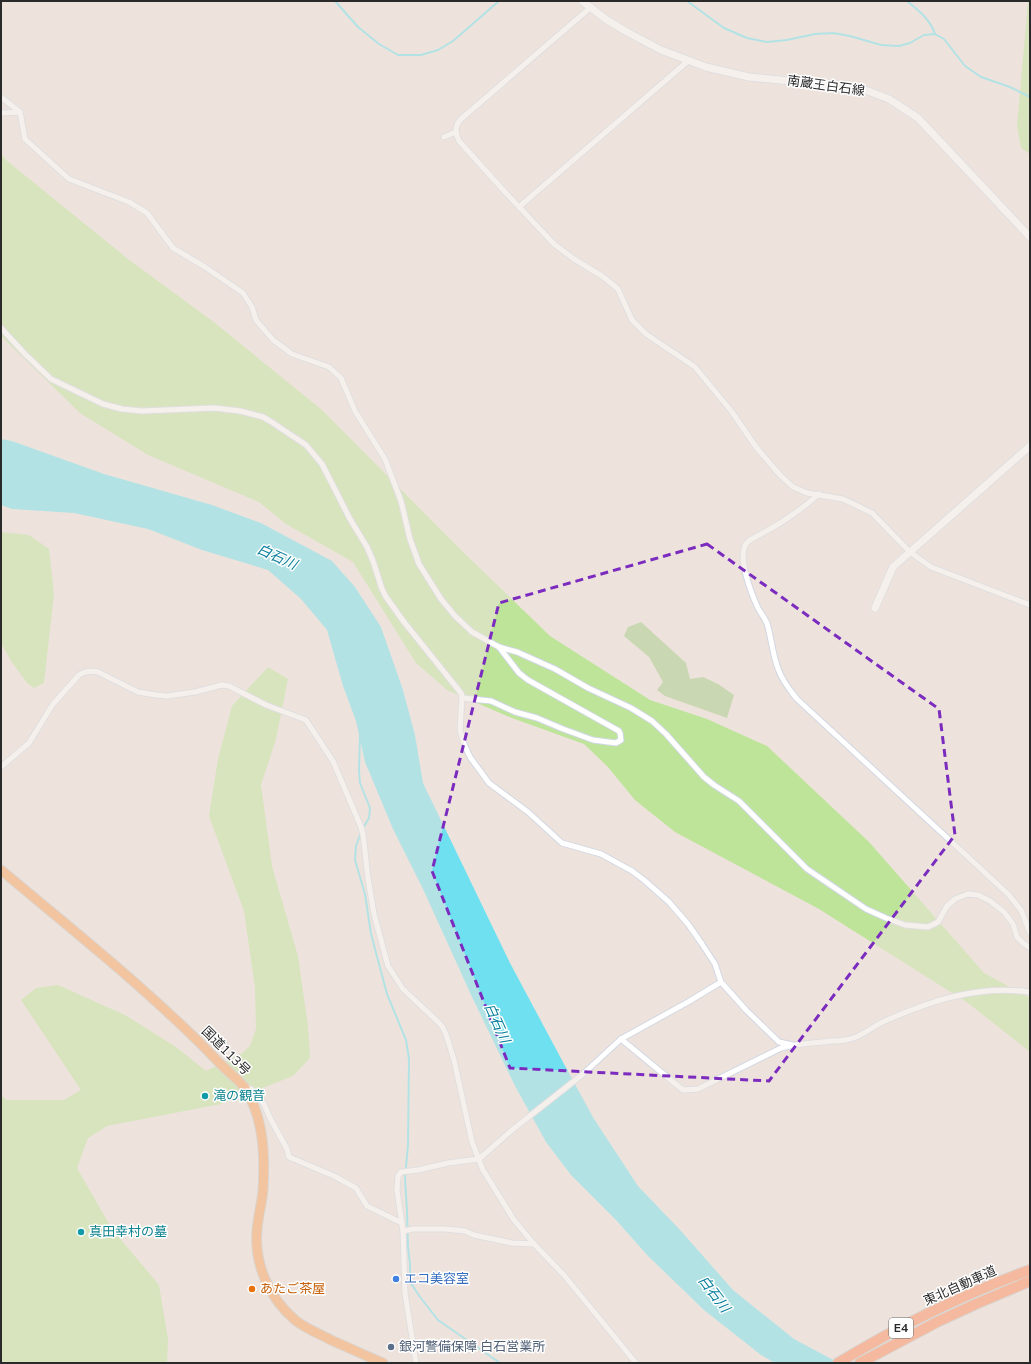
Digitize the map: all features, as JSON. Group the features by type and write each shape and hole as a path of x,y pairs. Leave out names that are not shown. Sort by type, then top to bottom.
{"highway":[{"name":"国道113号","path":"1,870 99,952 172,1017 244,1087 253,1102 263,1141 263,1191 257,1230 257,1246 259,1262 270,1289 282,1308 312,1331 383,1363"},
{"name":"東北自動車道","path":"838,1363 899,1329 965,1296 1030,1270"},
{"name":"東北自動車道","path":"860,1363 937,1322 1030,1282"}],"main road":[{"name":"南蔵王白石線","path":"582,1 590,8 627,32 661,50 719,71 749,77 860,88 889,99 918,118 1030,237"},
{"path":"875,608 893,567 1030,446"}],"street":[{"path":"590,8 461,118 457,124 456,132 459,140 546,237 563,252 602,276 618,289 632,320 646,334 695,367 732,412 756,447 793,487 802,492 843,498 872,513 910,552 931,567 1030,605"},
{"path":"519,207 688,61"},
{"path":"1,97 20,112 25,139 69,179 128,202 147,213 173,248 243,293 252,307 256,320 273,340 292,354 329,367 338,374 345,385 355,411 385,459 401,501 410,539 419,564 441,599 455,616 472,632 499,647 517,652 555,669 588,688 632,708 652,721 666,734 704,777 739,801 807,869 847,898 866,909 905,925 928,927 938,922 947,906 955,899 968,894 978,896 990,901 1004,912 1013,924 1017,937 1023,944 1030,948"},
{"path":"1,113 20,112"},
{"path":"444,137 456,132"},
{"path":"1,328 51,379 103,404 122,409 142,411 214,408 240,411 263,417 306,446 322,464 350,520 367,547 384,593 404,622 462,693 460,730 464,744 470,757 489,783 528,812 562,843 601,854 632,871 644,880 669,902 702,944 715,964 721,982 746,1010 779,1042 793,1045"},
{"path":"819,494 799,511 774,527 752,538 746,544 744,550 748,584 759,610 768,626 778,672 798,699 1008,894 1021,910 1030,933"},
{"path":"462,698 491,701 515,712 537,718 593,740 618,743 621,740 619,731 535,685 519,674 499,647"},
{"path":"1,767 28,743 53,704 79,675 84,672 98,672 138,692 156,695 167,696 229,686 266,705 306,720 333,760 362,827 374,914 388,966 403,989 435,1018 442,1026 446,1034 454,1060 472,1142 486,1175 510,1214 534,1244 563,1274 636,1363"},
{"path":"416,1363 405,1293 407,1230 402,1223 397,1190 398,1176 401,1172 479,1159 517,1126 583,1074 621,1039 721,982"},
{"path":"621,1039 683,1090 698,1088 771,1053 793,1045 856,1038 884,1021 936,1001 969,993 990,991 1030,992"},
{"path":"244,1087 251,1089 264,1104 287,1149 289,1157 334,1176 356,1188 367,1206 402,1223"},
{"path":"407,1230 445,1229 465,1231 474,1235 512,1243 534,1244"}],"highlighted area":[{"path":"707,544 939,709 955,835 769,1081 510,1068 432,871 499,603"}],"green space":[{"path":"1028,1 1030,1 1030,154 1021,148 1017,126"},
{"path":"1,153 6,160 128,259 215,323 322,410 460,549 550,636 650,700 707,719 767,746 869,842 984,973 1030,998 1030,1052 968,1003 819,909 675,832 635,800 607,766 584,744 512,718 447,690 416,663 353,562 286,524 259,502 148,455 80,413 1,336"},
{"path":"1,532 29,535 49,549 54,594 44,683 34,688 27,683 11,661 1,643"},
{"path":"641,622 686,663 690,679 703,677 718,684 734,695 727,718 665,696 657,690 663,682 649,657 624,636 628,627"},
{"path":"268,667 288,679 276,739 261,785 272,866 298,956 308,1026 310,1058 293,1076 221,1104 107,1126 88,1138 77,1168 112,1229 159,1285 168,1339 167,1363 1,1363 1,1095 6,1100 64,1100 81,1090 21,1000 36,988 58,985 125,1015 176,1047 206,1071 241,1054 250,1046 256,1029 255,988 244,911 209,816 218,759 232,706"}],"water":[{"name":"白石川","path":"1,439 12,441 104,474 212,505 261,523 332,561 355,587 381,627 403,690 415,735 423,783 510,963 594,1119 638,1186 681,1231 733,1290 794,1339 839,1363 775,1363 761,1355 704,1310 648,1256 616,1220 571,1175 546,1142 515,1086 472,997 423,889 393,829 365,762 356,721 343,686 327,630 301,599 268,570 202,550 148,529 74,513 12,509 1,505"}],"waterway":[{"path":"335,1 358,27 379,44 398,55 421,55 438,50 453,41 499,1"},
{"path":"687,1 724,28 747,38 767,42 787,40 815,34 833,33 850,36 881,45 899,46 910,43 924,35 935,34 944,39 965,66 981,77 1010,87 1030,97"},
{"path":"907,1 927,19 935,34"},
{"path":"360,735 360,783 370,808 369,818 363,828"},
{"path":"361,832 356,846 355,860 365,894 371,934 387,994 406,1040 409,1059 408,1145 405,1178 410,1282 438,1320 500,1363"}],"place":[{"name":"滝の観音","path":"205,1096"},
{"name":"真田幸村の墓","path":"81,1232"},
{"name":"エコ美容室","path":"396,1279"},
{"name":"あたご茶屋","path":"252,1289"},
{"name":"銀河警備保障 白石営業所","path":"391,1347"}]}
